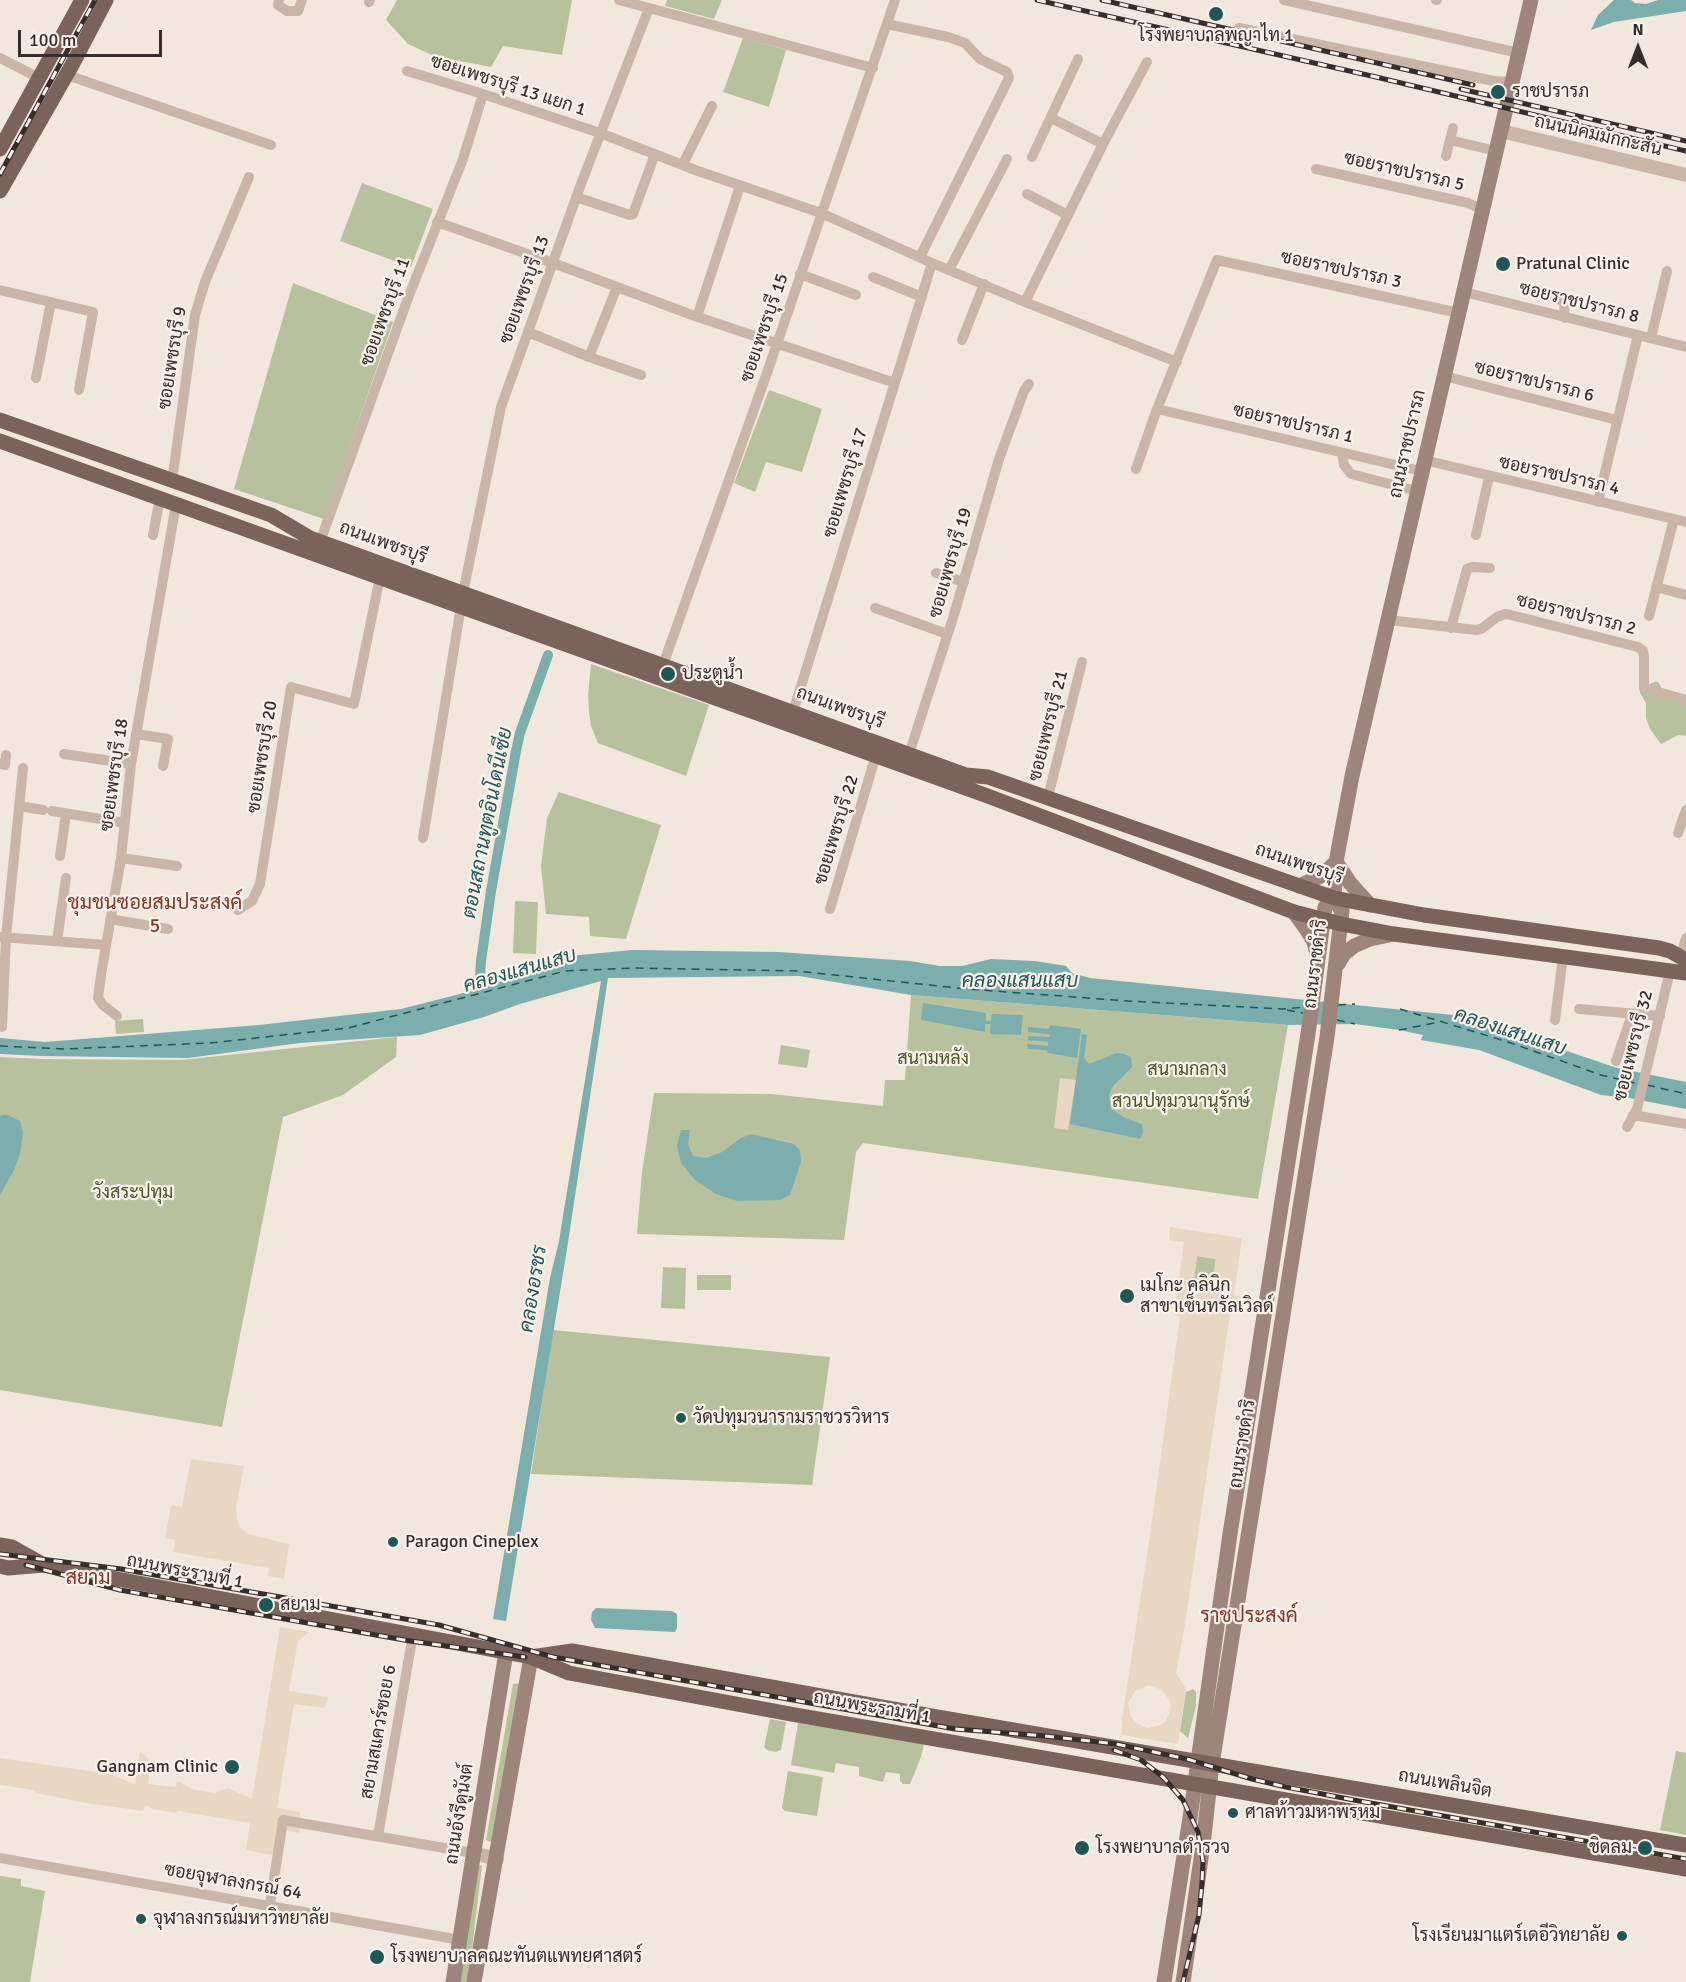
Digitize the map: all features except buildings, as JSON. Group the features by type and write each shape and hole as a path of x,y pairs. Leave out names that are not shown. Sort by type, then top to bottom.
{"main road":[{"path":"0,149 82,0"},
{"path":"0,191 67,75 106,0"},
{"name":"ถนนราชปรารภ","path":"1334,898 1336,862 1347,797 1531,0"},
{"name":"ถนนเพชรบุรี","path":"0,420 271,516 294,538 380,577 462,600 663,665 966,775 988,777 1048,797 1334,898 1417,914 1634,944 1665,950 1683,958"},
{"name":"ถนนเพชรบุรี","path":"0,441 239,526 320,542 462,600 875,759 985,795 1294,912 1394,934 1686,973"},
{"path":"239,526 245,507"},
{"path":"1299,886 1321,876 1336,862 1350,883 1370,905"},
{"path":"1250,868 1253,873 1312,894 1316,897 1317,918"},
{"name":"ถนนราชดำริ","path":"1181,1982 1203,1845 1201,1786 1237,1487 1315,991 1318,963 1317,918 1334,898 1342,911 1333,993 1255,1490 1204,1763"},
{"path":"1294,912 1314,942 1318,963"},
{"path":"1414,937 1417,914"},
{"path":"1336,966 1353,946 1370,939 1394,934"},
{"path":"1251,1404 1268,1408"},
{"path":"1248,1421 1265,1424"},
{"path":"1237,1487 1255,1490"},
{"name":"ถนนพระรามที่ 1","path":"0,1545 12,1547 44,1565"},
{"name":"ถนนพระรามที่ 1","path":"0,1566 9,1568 44,1565 531,1657 570,1673 1201,1786"},
{"name":"ถนนอังรีดูนังต์","path":"453,1982 506,1652"},
{"name":"ถนนพระรามที่ 1","path":"531,1657 572,1652 1204,1763"},
{"path":"474,1982 531,1657"},
{"name":"ถนนเพลินจิต","path":"1204,1763 1686,1845"},
{"path":"1169,1780 1184,1798 1190,1818"},
{"path":"1201,1786 1686,1869"},
{"name":"ถนนราชดำริ","path":"1165,1977 1190,1818 1201,1786"},
{"path":"1165,1977 1181,1982"}],"street":[{"path":"279,0 278,5 287,11 298,11 302,0"},
{"path":"619,0 632,1 650,8 873,68"},
{"name":"ซอยเพชรบุรี 15","path":"663,665 777,344 895,0"},
{"path":"1284,0 1316,4 1518,53"},
{"name":"ซอยเพชรบุรี 13","path":"423,838 462,600 501,407 576,197 650,8"},
{"path":"887,24 948,37 964,43 980,58 1007,72 1009,78 920,257"},
{"path":"1239,28 1483,79 1512,82"},
{"path":"0,58 39,78"},
{"path":"1032,158 1078,59"},
{"path":"1025,303 1103,144 1147,62"},
{"name":"ซอยเพชรบุรี 13 แยก 1","path":"406,71 600,133 740,186 821,213 1025,303 1177,362"},
{"path":"67,75 271,146"},
{"name":"ซอยเพชรบุรี 11","path":"320,542 408,298 463,159 483,94"},
{"path":"682,164 712,106"},
{"path":"1051,118 1103,144"},
{"path":"1446,156 1453,128"},
{"name":"ถนนนิคมมักกะสัน","path":"1502,128 1686,166"},
{"name":"ถนนนิคมมักกะสัน","path":"1502,128 1686,175"},
{"path":"1450,140 1496,151"},
{"path":"576,197 630,215 633,214 655,154"},
{"path":"949,270 1007,159"},
{"name":"ซอยราชปรารภ 5","path":"1316,169 1467,203 1483,210"},
{"name":"ซอยเพชรบุรี 9","path":"172,481 195,315 205,282 249,177"},
{"path":"697,317 740,186"},
{"path":"1027,194 1068,214"},
{"path":"437,222 697,317 894,383"},
{"name":"ซอยราชปรารภ 3","path":"1177,362 1216,260 1459,313"},
{"name":"ซอยเพชรบุรี 17","path":"792,712 932,263"},
{"path":"1651,338 1667,271"},
{"path":"800,274 856,295"},
{"path":"873,277 922,297"},
{"path":"962,340 984,284"},
{"path":"589,357 617,287"},
{"path":"0,290 93,312 79,390"},
{"name":"ซอยราชปรารภ 8","path":"1464,292 1686,347"},
{"path":"1545,292 1564,302 1565,318"},
{"path":"36,378 51,302"},
{"path":"528,332 641,375"},
{"path":"1598,502 1638,335"},
{"path":"1136,469 1157,409 1177,362"},
{"name":"ซอยราชปรารภ 6","path":"1444,376 1617,420"},
{"name":"ซอยเพชรบุรี 19","path":"909,753 964,582 999,459 1024,391 1029,384"},
{"name":"ซอยราชปรารภ 1","path":"1157,409 1342,453 1423,466"},
{"path":"1342,453 1344,465 1352,474 1417,491"},
{"name":"ซอยราชปรารภ 4","path":"1423,466 1490,477 1686,522"},
{"path":"1476,535 1490,477"},
{"path":"153,535 160,498"},
{"name":"ซอยเพชรบุรี 18","path":"117,1016 98,998 121,858 131,764 176,504"},
{"path":"1649,616 1674,519"},
{"path":"1451,628 1467,569 1490,568"},
{"path":"936,573 964,582"},
{"name":"ซอยเพชรบุรี 20","path":"238,910 252,901 260,884 291,687 354,704 380,577"},
{"path":"1656,587 1686,595"},
{"path":"875,608 947,634"},
{"name":"ซอยราชปรารภ 2","path":"1388,620 1451,628 1481,629 1505,614 1638,647 1643,651 1644,656 1644,688 1686,700"},
{"name":"ซอยเพชรบุรี 21","path":"1048,797 1082,662"},
{"path":"136,734 168,739 163,766"},
{"path":"64,754 131,764"},
{"name":"ซอยเพชรบุรี 22","path":"830,909 875,759"},
{"path":"2,1027 3,937 23,768"},
{"path":"19,806 124,823"},
{"path":"1678,833 1686,810"},
{"path":"60,856 66,813"},
{"path":"121,858 177,866"},
{"path":"57,941 66,878"},
{"path":"110,919 168,929"},
{"path":"3,937 106,945"},
{"path":"1683,958 1686,938"},
{"path":"1555,1020 1563,957"},
{"name":"ซอยเพชรบุรี 32","path":"1627,1127 1635,1112 1670,971"},
{"path":"1579,1009 1660,1016"},
{"path":"1616,1061 1632,1014"},
{"path":"1635,1112 1686,1125"},
{"name":"สยามสแควร์ซอย 6","path":"378,1836 413,1634"},
{"path":"270,1905 284,1820 497,1859"},
{"name":"ซอยจุฬาลงกรณ์ 64","path":"0,1858 460,1940"}],"green space":[{"path":"397,0 572,0 562,55 503,46 491,67 434,56 408,44 386,20"},
{"path":"667,0 722,0 714,19 665,6"},
{"path":"743,38 786,50 769,107 723,92"},
{"path":"362,183 433,209 411,267 340,241"},
{"path":"293,283 393,322 324,519 234,489"},
{"path":"769,390 822,409 802,472 766,462 755,492 734,483"},
{"path":"591,664 709,705 686,776 598,743 591,726 589,712"},
{"path":"1658,682 1662,689 1686,700 1686,736 1678,735 1661,744 1650,729 1646,718 1646,703 1640,689"},
{"path":"559,792 661,825 626,939 590,936 589,917 546,914 541,866 547,818"},
{"path":"515,901 538,902 536,954 513,953"},
{"name":"สวนปทุมวนานุรักษ์","path":"911,995 1288,1025 1258,1199 863,1143 856,1152 844,1240 637,1234 642,1172 654,1093 771,1094 883,1106 885,1080 905,1080"},
{"path":"143,1019 144,1032 116,1034 115,1021"},
{"name":"วังสระปทุม","path":"397,1037 396,1057 343,1095 283,1117 222,1427 0,1390 0,1057 181,1060"},
{"path":"781,1045 810,1050 807,1068 778,1064"},
{"path":"1197,1256 1216,1259 1211,1290 1193,1287"},
{"path":"663,1267 686,1268 685,1309 661,1308"},
{"path":"697,1275 731,1275 731,1290 697,1290"},
{"path":"553,1330 830,1357 812,1485 531,1474"},
{"path":"522,1683 491,1842 486,1840 513,1684"},
{"path":"1193,1689 1196,1692 1196,1706 1188,1738 1180,1731 1186,1692"},
{"path":"770,1719 786,1722 781,1750 776,1752 764,1747"},
{"path":"798,1723 924,1744 910,1784 903,1784 900,1781 900,1774 886,1772 883,1782 859,1776 859,1767 836,1763 834,1773 791,1765"},
{"path":"1676,1751 1686,1753 1686,1835 1660,1830"},
{"path":"788,1771 823,1777 817,1816 785,1811 782,1808"},
{"path":"482,1865 468,1982 458,1982 478,1866"},
{"path":"0,1876 21,1879 21,1886 45,1891 30,1982 0,1982"}],"shaded area":[{"path":"1060,1078 1076,1080 1068,1130 1054,1128"},
{"path":"1170,1227 1242,1238 1234,1295 1243,1297 1241,1308 1231,1307 1176,1673 1186,1689 1178,1744 1122,1735 1122,1719 1180,1317 1174,1315 1184,1242 1169,1240","holes":["1197,1256 1216,1259 1211,1290 1193,1287","1149,1685 1162,1690 1170,1701 1171,1708 1166,1721 1161,1725 1147,1728 1135,1722 1131,1717 1128,1703 1135,1691"]},
{"path":"191,1459 244,1466 236,1508 237,1520 240,1527 248,1534 289,1544 284,1579 268,1576 269,1568 173,1552 175,1540 165,1538 171,1505 182,1507"},
{"path":"280,1627 309,1632 298,1641 289,1691 328,1697 325,1708 294,1704 277,1808 300,1812 301,1823 299,1833 282,1829 276,1856 246,1850 250,1823 152,1809 148,1806 145,1806 143,1811 86,1803 36,1793 34,1790 0,1785 0,1758 110,1774 135,1784 140,1751 151,1761 148,1784 176,1787 177,1781 192,1789 214,1793 228,1788 252,1799"}],"water":[{"path":"1614,0 1631,0 1635,3 1646,4 1658,0 1686,0 1686,11 1614,22 1591,30 1598,15"},
{"name":"คลองแสนแสบ","path":"632,950 779,952 910,961 940,966 962,966 991,959 1035,961 1066,966 1072,973 1090,978 1463,1016 1617,1068 1686,1082 1686,1109 1601,1095 1479,1050 1421,1040 1423,1035 1355,1024 1288,1025 911,995 799,976 608,978 567,1249 506,1621 493,1619 550,1278 559,1241 601,981 420,1035 300,1043 188,1058 0,1054 0,1038 45,1042 259,1025 401,1009 487,987 550,961 570,956"},
{"path":"923,1003 986,1013 986,1021 991,1021 992,1014 1023,1015 1021,1035 990,1034 991,1024 985,1024 985,1032 921,1020"},
{"path":"1050,1025 1081,1029 1077,1058 1048,1053 1047,1050 1028,1049 1027,1044 1048,1046 1048,1042 1028,1040 1028,1036 1050,1037 1049,1034 1028,1032 1028,1027 1049,1029"},
{"path":"1082,1034 1087,1035 1084,1058 1089,1064 1117,1053 1131,1057 1132,1067 1113,1086 1109,1095 1111,1109 1125,1118 1142,1124 1143,1133 1140,1139 1070,1124"},
{"path":"0,1116 20,1121 23,1133 20,1154 0,1195"},
{"path":"681,1130 690,1130 688,1145 693,1156 706,1158 722,1152 741,1138 751,1134 794,1144 800,1150 801,1162 790,1195 780,1200 737,1201 716,1194 695,1180 681,1163 677,1146"},
{"path":"596,1608 672,1611 677,1614 677,1628 675,1632 595,1628 591,1620 592,1612"}],"waterway":[{"name":"ตอนสถานทูตอินโดนีเซีย","path":"482,1001 481,961 516,751 520,733 548,655"}],"ferry route":[{"path":"0,1046 64,1049 210,1043 348,1028 565,971 633,968 797,971 967,989 1128,1001 1283,1009 1304,1007"},
{"path":"1338,1005 1355,1004"},
{"path":"1400,1009 1508,1042 1601,1075 1639,1084"},
{"path":"1287,1010 1303,1013"},
{"path":"1337,1020 1355,1024"},
{"path":"1399,1030 1439,1022"},
{"path":"1647,1085 1686,1094"}],"railway":[{"path":"0,174 95,0"},
{"path":"1037,0 1376,77 1686,151"},
{"path":"1102,0 1473,85"},
{"path":"1461,89 1686,141"},
{"path":"0,1554 121,1569 439,1625 553,1657 955,1729 1116,1744 1187,1759 1286,1787 1686,1859"},
{"path":"26,1565 120,1590 410,1641 525,1657"},
{"path":"1114,1750 1141,1760 1163,1777 1183,1800 1198,1832 1203,1861 1199,1915 1183,1982"}],"place":[{"name":"โรงพยาบาลพญาไท 1","path":"1216,14"},
{"name":"ราชปรารภ","path":"1498,92"},
{"name":"Pratunal Clinic","path":"1503,264"},
{"name":"ประตูน้ำ","path":"668,674"},
{"name":"เมโกะ คลินิก สาขาเซ็นทรัลเวิลด์","path":"1127,1296"},
{"name":"วัดปทุมวนารามราชวรวิหาร","path":"681,1418"},
{"name":"Paragon Cineplex","path":"393,1542"},
{"name":"สยาม","path":"266,1605"},
{"name":"Gangnam Clinic","path":"232,1767"},
{"name":"ศาลท้าวมหาพรหม","path":"1233,1813"},
{"name":"โรงพยาบาลตำรวจ","path":"1082,1848"},
{"name":"ชิดลม","path":"1645,1848"},
{"name":"จุฬาลงกรณ์มหาวิทยาลัย","path":"141,1919"},
{"name":"โรงเรียนมาแตร์เดอีวิทยาลัย","path":"1622,1936"},
{"name":"โรงพยาบาลคณะทันตแพทยศาสตร์","path":"377,1957"}],"district":[{"name":"ชุมชนซอยสมประสงค์ 5","path":"155,916"},
{"name":"สยาม","path":"88,1579"},
{"name":"ราชประสงค์","path":"1249,1617"}],"park label":[{"name":"สนามหลัง","path":"933,1059"},
{"name":"สนามกลาง","path":"1187,1070"}],"water label":[{"name":"คลองอรชร","path":"534,1289"}]}
